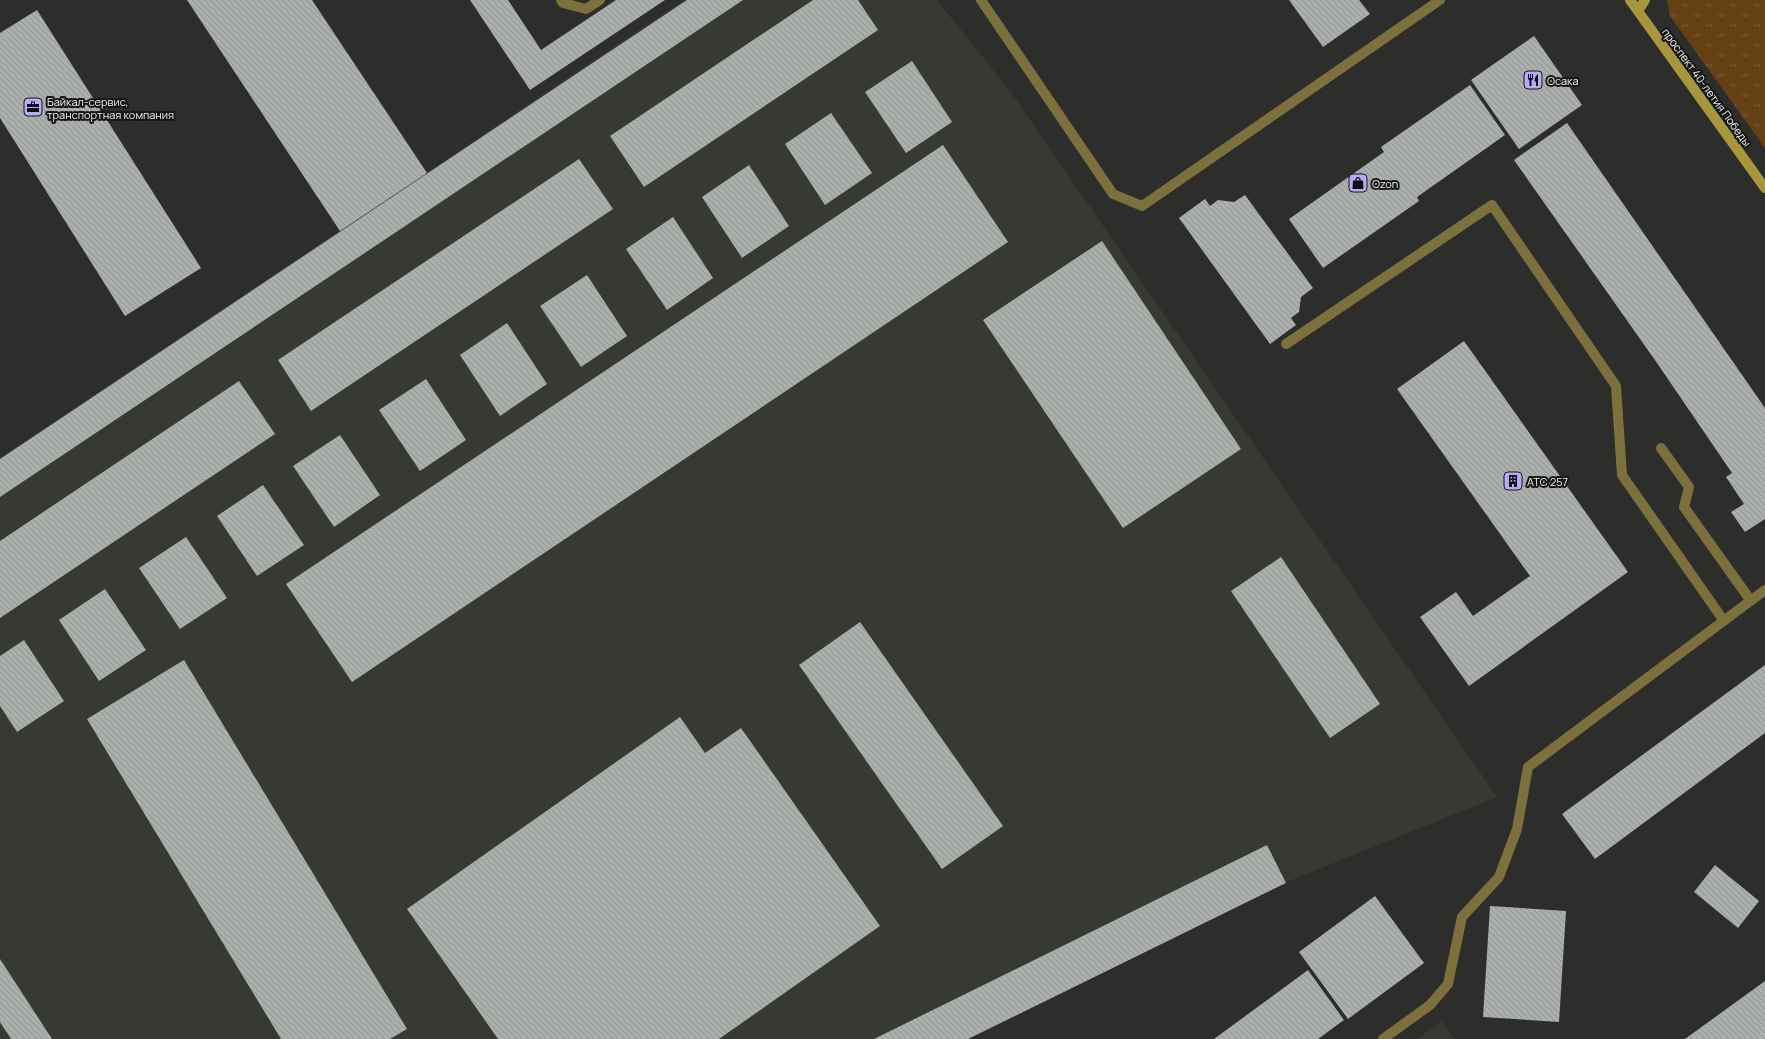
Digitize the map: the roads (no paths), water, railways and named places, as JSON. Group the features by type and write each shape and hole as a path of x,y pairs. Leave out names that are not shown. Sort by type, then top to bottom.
{"main road":[{"name":"проспект 40-летия Победы","path":"1630,0 1765,188"},
{"path":"1638,11 1645,0"}],"lane":[{"path":"561,0 563,3 586,9 600,0"},
{"path":"981,0 1113,194 1142,206 1440,0"},
{"path":"1286,344 1492,205 1616,386 1622,475 1724,621"},
{"path":"1661,448 1689,487 1684,507 1750,601"},
{"path":"1383,1039 1430,1005 1448,984 1462,917 1499,877 1502,870 1517,829 1528,767 1765,590"}],"place":[{"name":"Осака","path":"1533,80"},
{"name":"Байкал-сервис, транспортная компания","path":"33,107"},
{"name":"Ozon","path":"1358,183"},
{"name":"АТС 257","path":"1513,481"}]}
